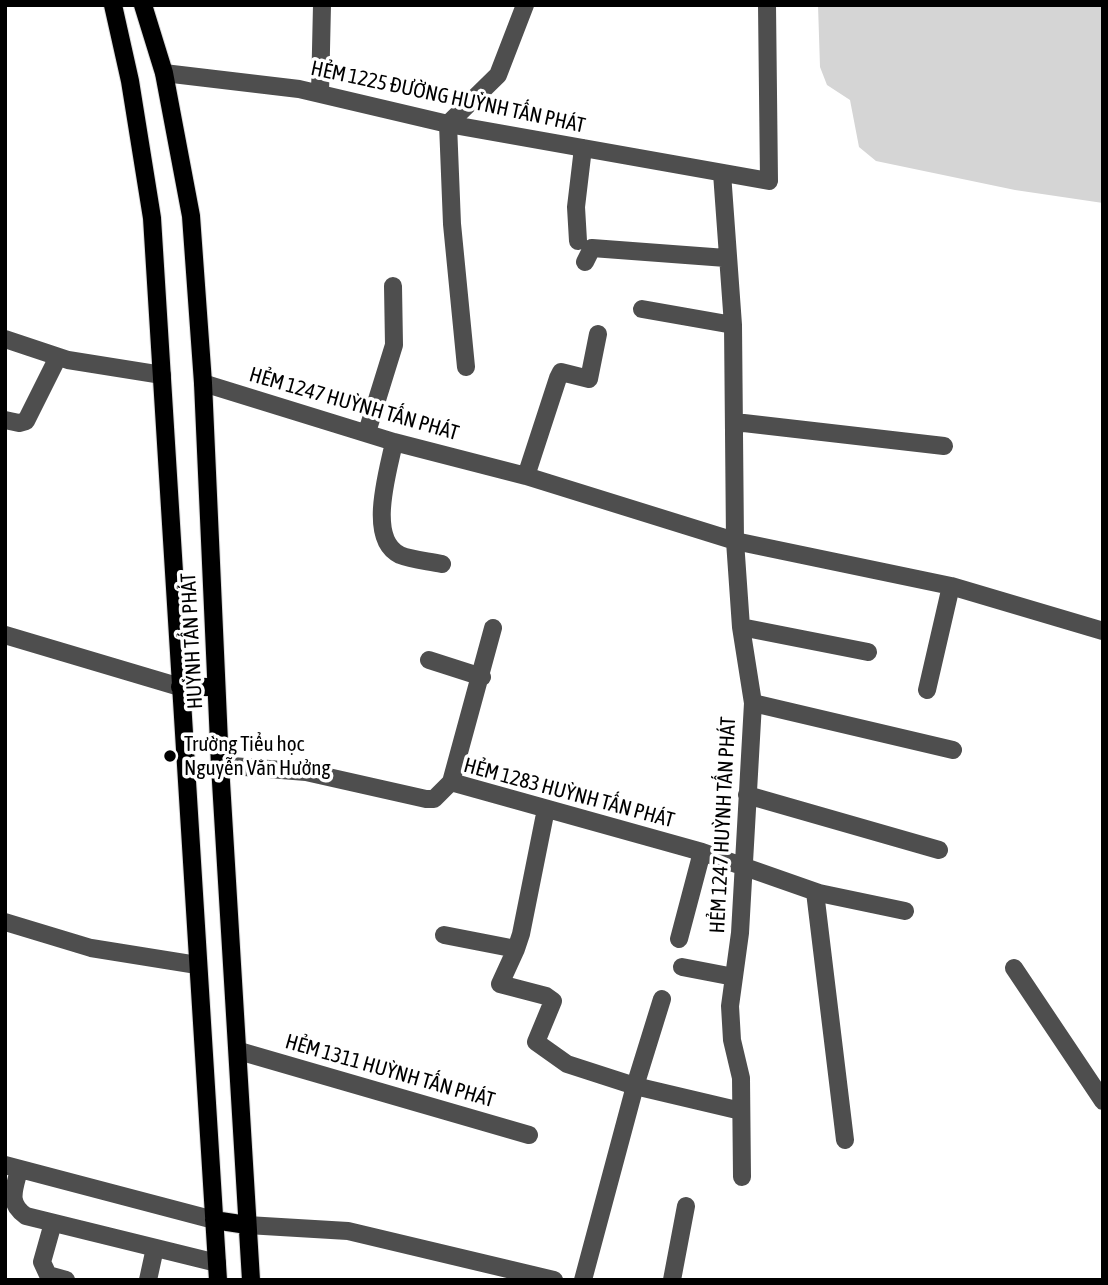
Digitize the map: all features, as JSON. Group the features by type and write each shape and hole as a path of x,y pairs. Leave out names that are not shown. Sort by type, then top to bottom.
{"main road":[{"name":"HUỲNH TẤN PHÁT","path":"113,5 130,81 152,218 218,1271"},
{"name":"HUỲNH TẤN PHÁT","path":"143,5 164,74 191,216 203,383 220,765 251,1280"},
{"path":"180,687 216,687"},
{"path":"214,1220 247,1226"}],"street":[{"path":"320,94 322,5"},
{"path":"467,367 452,225 448,124 498,75 525,5"},
{"name":"HẺM 1225 ĐƯỜNG HUỲNH TẤN PHÁT","path":"164,74 320,94 448,124 769,181 767,5"},
{"path":"578,241 576,207 583,148"},
{"path":"722,173 726,258 733,325 735,541"},
{"path":"584,262 592,248 726,258"},
{"path":"367,432 394,345 394,286"},
{"path":"642,309 733,325"},
{"path":"526,476 561,372 589,379 598,334"},
{"path":"5,339 58,357 162,375"},
{"path":"5,420 19,424 26,421 58,357"},
{"name":"HẺM 1247 HUỲNH TẤN PHÁT","path":"203,383 394,442 526,476 735,541 951,586 1103,631"},
{"path":"735,422 944,446"},
{"path":"394,442 381,517 389,547 400,555 442,564"},
{"name":"HẺM 1247 HUỲNH TẤN PHÁT","path":"735,541 741,627 753,703 740,933 730,1023 741,1077 742,1177"},
{"path":"927,690 951,586"},
{"path":"741,627 868,652"},
{"path":"451,782 482,677 493,628"},
{"path":"5,635 180,687"},
{"path":"429,660 482,677"},
{"path":"753,703 953,750"},
{"name":"HẺM 1283 HUỲNH TẤN PHÁT","path":"220,765 306,772 426,799 434,799 451,782 702,852 814,892 905,911"},
{"path":"747,795 939,850"},
{"path":"545,809 522,934 500,984 546,996 553,1001 536,1042 567,1064 635,1086 741,1111"},
{"path":"679,939 702,852"},
{"path":"814,892 845,1140"},
{"path":"5,922 91,948 197,965"},
{"path":"444,935 516,949"},
{"path":"682,967 734,977"},
{"path":"1014,968 1103,1101"},
{"path":"583,1280 635,1086 662,999"},
{"name":"HẺM 1311 HUỲNH TẤN PHÁT","path":"239,1051 529,1135"},
{"path":"214,1220 12,1167 12,1199 15,1209 26,1216 155,1248 218,1271"},
{"path":"672,1280 686,1206"},
{"path":"53,1223 42,1262 48,1275 66,1280"},
{"path":"247,1226 348,1231 554,1280"},
{"path":"148,1280 155,1248"}],"shaded area":[{"path":"818,5 1103,5 1103,203 1015,190 876,161 859,147 850,100 827,85 820,67"}],"place":[{"name":"Trường Tiểu học Nguyễn Văn Hưởng","path":"170,756"}]}
